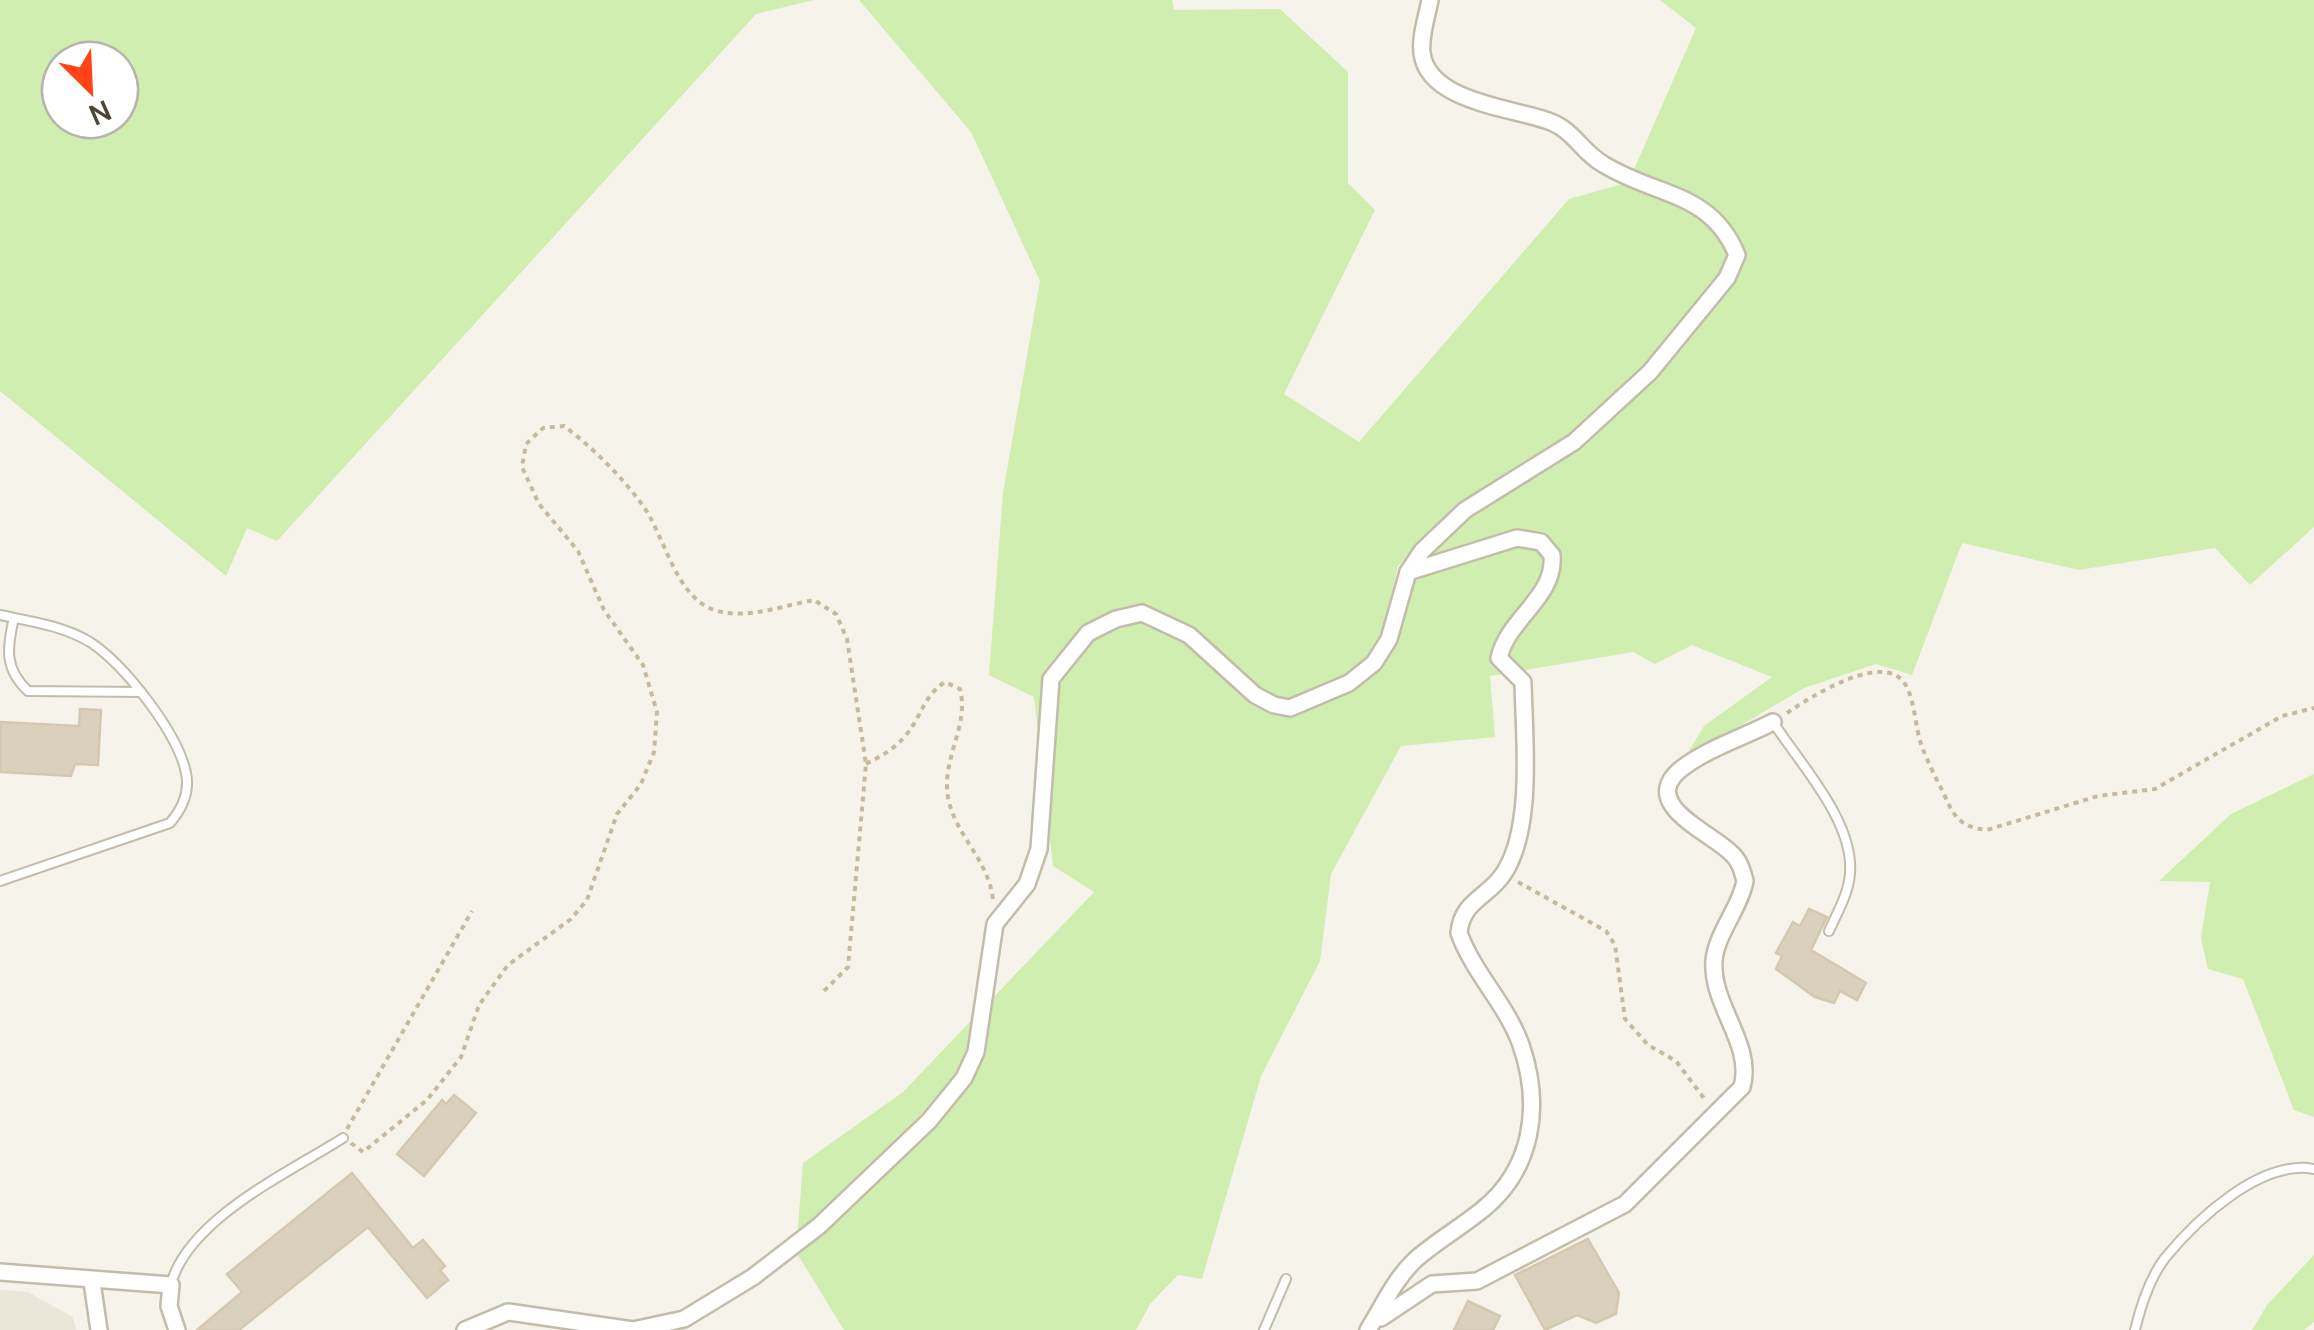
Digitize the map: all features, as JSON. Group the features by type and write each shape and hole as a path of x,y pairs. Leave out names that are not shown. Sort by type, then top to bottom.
{"street":[{"path":"465,1330 508,1312 634,1330 684,1318 753,1277 886,1164 964,1078 984,1019 995,924 1028,884 1039,848 1051,678 1088,634 1116,619 1142,613 1190,636 1255,695 1274,706 1290,708 1349,683 1374,663 1389,639 1408,572 1422,550 1465,510 1574,442 1650,372 1727,278 1737,255 1722,224 1708,210 1603,164 1572,132 1550,121 1485,106 1434,75 1422,55 1430,0"},
{"path":"1370,1329 1413,1261 1485,1208 1516,1176 1531,1136 1532,1095 1522,1050 1512,1024 1483,981 1459,932 1466,909 1504,874 1528,788 1522,750 1523,682 1499,658 1514,623 1550,582 1552,555 1541,542 1517,538 1408,572"},
{"path":"1370,1329 1399,1302 1432,1284 1489,1276 1625,1204 1742,1087 1747,1070 1717,994 1714,957 1745,881 1732,853 1677,812 1667,799 1666,788 1682,768 1773,722"},
{"path":"0,1272 171,1285 169,1306 177,1330"},
{"path":"92,1282 99,1330"}],"lane":[{"path":"0,615 58,628 91,642 140,692 159,718 186,771 187,790 180,811 170,823 0,882"},
{"path":"14,618 8,648 10,662 15,679 28,691 140,692"},
{"path":"1773,722 1838,822 1849,852 1848,886 1829,932"},
{"path":"171,1285 174,1273 240,1197 342,1138"},
{"path":"2135,1330 2143,1298 2164,1259 2203,1222 2259,1176 2274,1170 2314,1169"},
{"path":"1264,1330 1286,1279"}],"path":[{"path":"472,911 342,1138 362,1152 426,1100 450,1071 461,1056 479,1004 508,965 571,919 587,900 617,814 641,784 654,752 657,712 644,666 604,610 578,551 539,504 522,466 526,444 543,428 564,426 642,504 683,582 702,604 720,612 743,613 814,600 836,614 847,639 866,764 848,967 824,991"},
{"path":"1773,722 1820,690 1876,671 1894,674 1906,685 1922,747 1956,820 1968,828 1987,830 2098,796 2155,789 2282,716 2314,708"},
{"path":"866,764 890,752 908,732 928,693 945,682 960,689 964,706 946,764 949,804 990,877 995,924"},
{"path":"1504,874 1606,931 1615,945 1624,1019 1648,1046 1676,1060 1715,1113"}],"shaded area":[{"path":"0,1290 28,1292 73,1317 76,1330 0,1330"}],"green space":[{"path":"0,0 814,0 756,14 277,541 247,528 226,576 0,391"},
{"path":"859,0 1172,0 1174,10 1280,9 1348,72 1348,183 1375,210 1284,394 1359,442 1569,199 1626,183 1685,207 1716,228 1730,256 1726,267 1645,367 1570,437 1460,505 1398,566 1382,636 1368,658 1333,684 1351,691 1378,669 1413,577 1517,545 1559,553 1545,536 1516,531 1426,556 1469,515 1577,447 1739,272 1741,251 1736,233 1724,218 1690,195 1633,172 1696,28 1660,0 2314,0 2314,527 2250,585 2215,548 2079,570 1962,543 1912,675 1876,664 1804,688 1684,759 1704,726 1772,677 1692,645 1655,664 1633,652 1490,676 1495,737 1401,746 1331,874 1320,961 1261,1076 1202,1279 1178,1275 1150,1304 1136,1330 844,1330 796,1252 803,1163 903,1092 1094,892 1053,866 1034,697 989,675 1003,493 1040,281 971,132"},
{"path":"2314,774 2314,1117 2294,1110 2243,979 2208,969 2201,938 2210,882 2159,881 2231,814"},
{"path":"2314,1255 2314,1322 2304,1330 2252,1330 2267,1305"}],"building":[{"path":"80,709 101,710 98,765 75,764 71,776 0,772 0,722 79,726"},
{"path":"1809,909 1827,917 1811,950 1866,983 1857,1000 1840,991 1834,1003 1815,997 1776,969 1782,956 1776,953 1793,922 1800,926"},
{"path":"454,1095 476,1113 424,1176 397,1154 442,1100 446,1104"},
{"path":"352,1173 413,1248 423,1240 445,1266 440,1270 448,1280 427,1298 368,1227 239,1330 197,1330 242,1292 227,1274"},
{"path":"1588,1239 1619,1293 1616,1314 1596,1323 1577,1315 1545,1330 1515,1275"},
{"path":"1468,1301 1500,1316 1493,1330 1454,1330"}]}
